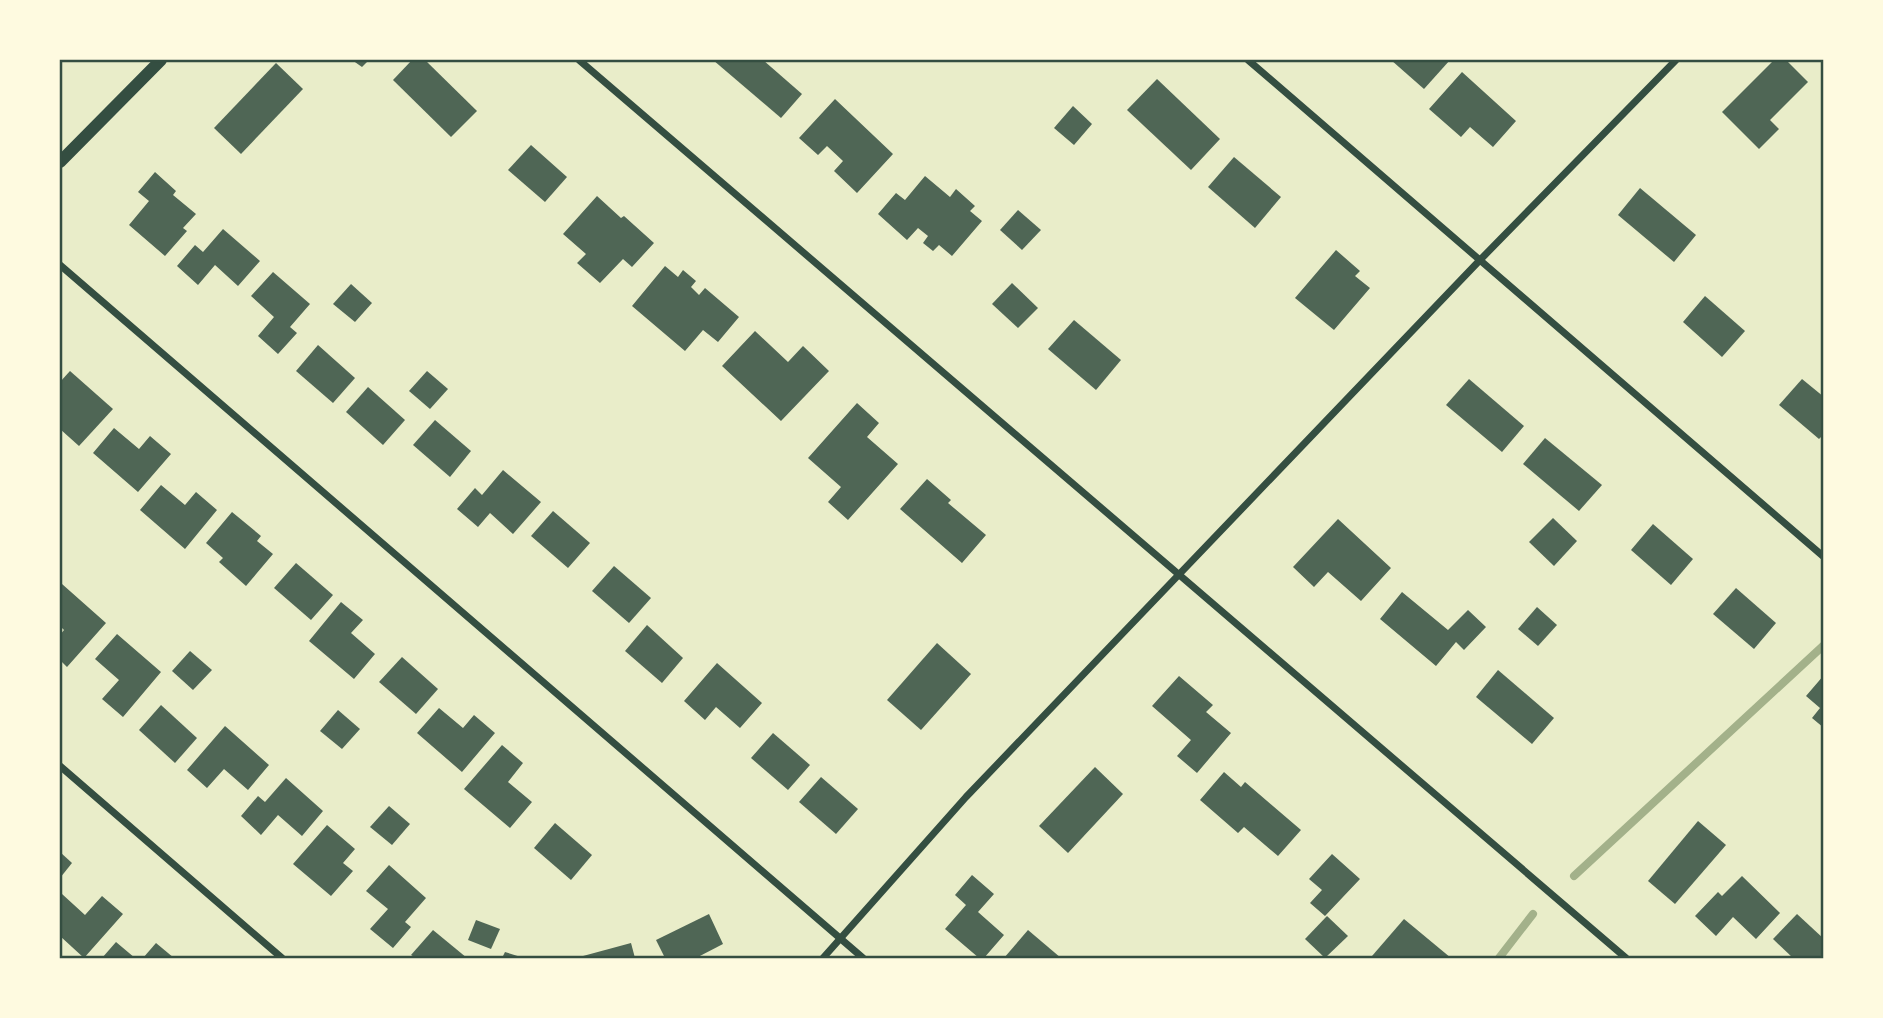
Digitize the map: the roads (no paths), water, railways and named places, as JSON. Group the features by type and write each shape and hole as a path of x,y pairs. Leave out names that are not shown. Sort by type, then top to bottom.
{"street":[{"path":"60,162 161,60"},
{"path":"579,60 1626,958"},
{"path":"1248,60 1824,557"},
{"path":"823,958 966,797 1480,260 1676,60"},
{"path":"60,265 863,958"},
{"path":"60,766 282,958"}],"waterway":[{"path":"1574,876 1824,645"},
{"path":"1499,958 1533,914"}]}
